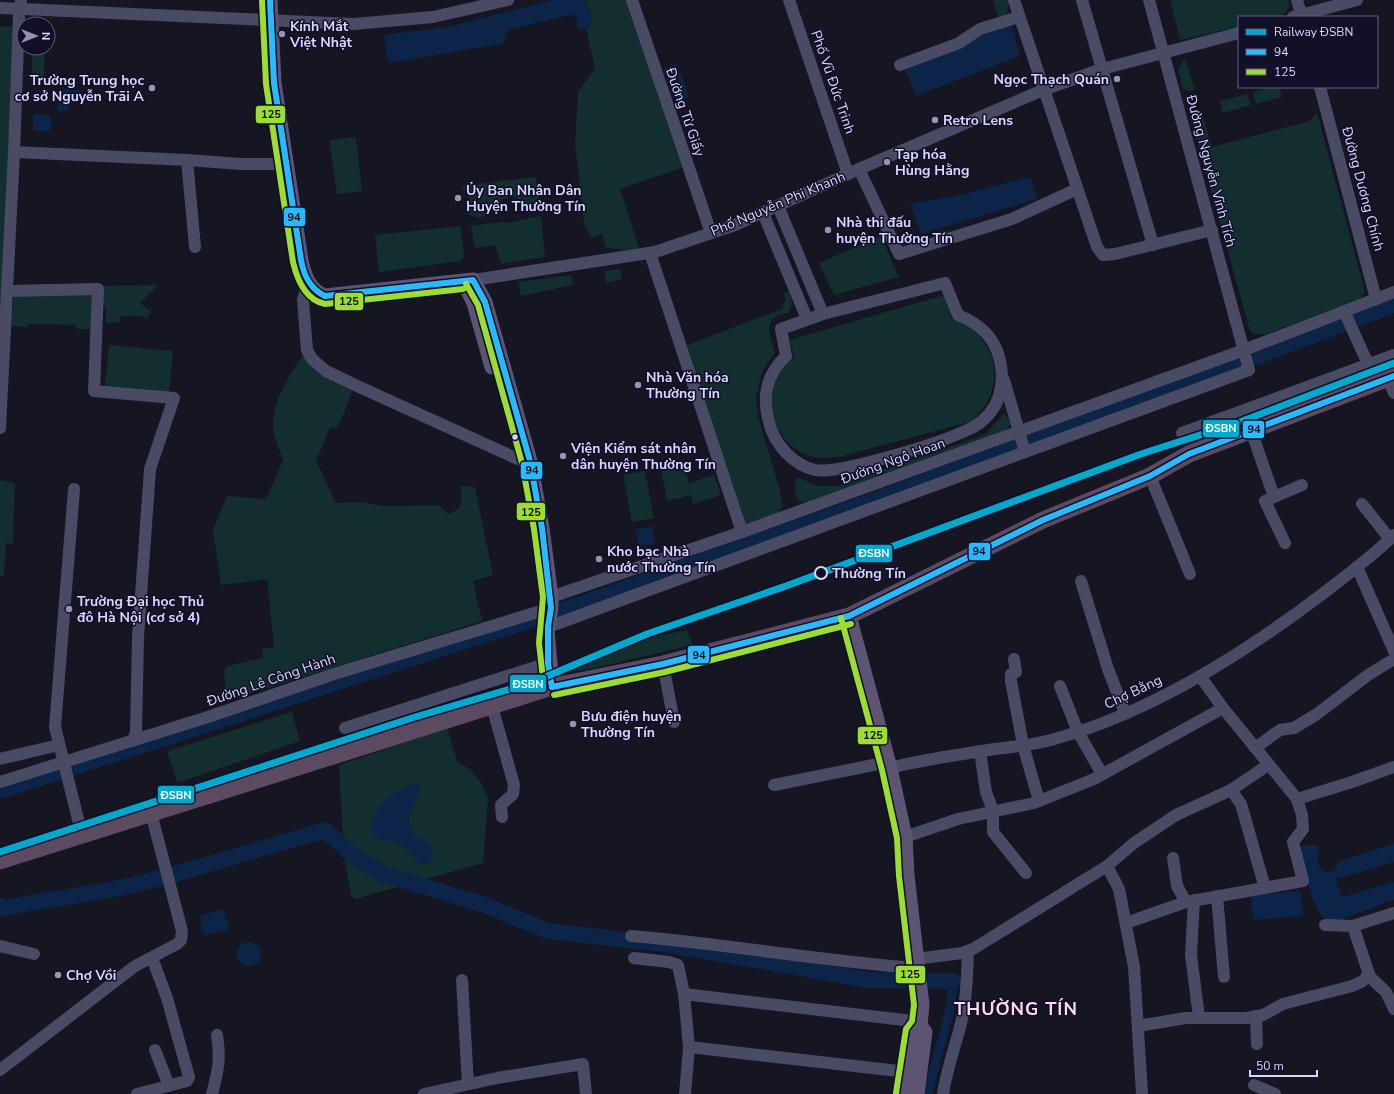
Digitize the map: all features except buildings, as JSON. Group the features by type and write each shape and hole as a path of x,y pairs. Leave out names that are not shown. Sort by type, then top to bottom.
{"highway":[{"path":"7,859 552,687 663,664 849,616 1043,520 1150,476 1189,454 1251,430 1392,383"}],"main road":[{"path":"262,0 270,21"},
{"path":"270,0 274,82 301,260 308,283"},
{"path":"468,280 525,461 549,605 548,664 552,687"},
{"name":"Phố Nguyễn Phi Khanh","path":"308,283 315,291 325,296 468,280"},
{"path":"849,616 889,765 905,837 907,875 916,964 922,1004 920,1024 925,1032 916,1094"},
{"path":"904,1094 914,1030 920,1024"}],"street":[{"path":"0,8 21,4 270,21 354,24 394,22 433,17 508,0"},
{"name":"Đường Từ Giấy","path":"632,0 711,233"},
{"name":"Phố Vũ Đức Trinh","path":"789,0 854,171 899,254 1012,219 1077,189"},
{"path":"1014,0 1097,247 1103,255 1114,254 1212,230"},
{"path":"1082,0 1153,245"},
{"name":"Đường Nguyễn Vĩnh Tích","path":"1025,452 1249,370 1149,0"},
{"path":"1297,0 1299,16 1357,0"},
{"path":"0,428 8,291 21,4"},
{"path":"900,65 959,43 980,29 1019,17"},
{"name":"Phố Nguyễn Phi Khanh","path":"468,280 650,253 711,233 763,213 854,171 1043,90 1102,69 1238,33"},
{"name":"Đường Dương Chính","path":"1320,88 1376,299"},
{"path":"14,152 241,164 286,164"},
{"path":"187,160 196,247"},
{"path":"778,206 823,314"},
{"path":"763,213 807,319"},
{"path":"650,253 742,532"},
{"path":"308,283 303,300 307,350 312,359 326,371 525,461"},
{"path":"548,627 1025,452 1018,432 1002,375 992,342 978,327 969,320 958,315 945,283 823,314 781,329 786,356 772,372 766,399 770,425 776,440 793,458 812,469 828,471 842,469 940,440 967,430 978,424 994,407 1002,385 1002,375"},
{"path":"8,291 98,288 94,391 174,398 150,469 138,637 136,732 133,741"},
{"name":"Đường Ngô Hoan","path":"549,605 742,532 1244,350 1347,317 1376,299 1394,292"},
{"path":"1347,317 1368,364"},
{"path":"1182,433 1394,355"},
{"path":"1251,430 1274,497"},
{"path":"1150,476 1190,574"},
{"path":"1285,543 1266,501 1302,485"},
{"path":"74,489 55,724 82,835"},
{"path":"1362,504 1392,537"},
{"name":"Chợ Bằng","path":"774,786 889,765 1023,746 1078,732 1125,713 1200,676 1274,631 1357,567 1392,537"},
{"path":"1357,567 1394,651"},
{"path":"1082,581 1108,669 1125,713"},
{"name":"Đường Lê Công Hành","path":"0,782 66,769 133,741 220,713 300,684 549,605"},
{"path":"1014,659 1016,672 1012,674 1012,681 1023,746 1039,801"},
{"path":"1255,748 1280,730 1294,728 1318,714 1368,675 1394,659"},
{"path":"345,728 548,664"},
{"path":"663,664 674,722"},
{"path":"1126,923 1190,901 1303,881 1293,842 1303,829 1302,815 1297,799 1223,708 1200,676"},
{"path":"1060,686 1078,732 1102,774"},
{"path":"492,706 514,785 513,794 502,805 502,817"},
{"path":"905,837 958,818 1039,801 1102,774 1223,708"},
{"path":"0,759 59,745"},
{"path":"980,752 986,792 993,811 993,832 1026,873"},
{"path":"631,936 703,942 853,963 916,964 968,952 1107,866 1134,843 1176,815 1231,790 1268,765"},
{"path":"1297,799 1352,782 1394,766"},
{"path":"1231,790 1241,804 1265,888"},
{"path":"0,1070 135,966 178,944 183,936 151,813"},
{"path":"1173,858 1177,886 1190,901 1191,955 1199,1017"},
{"path":"1107,866 1119,889 1134,967 1142,1094"},
{"path":"1217,896 1224,977"},
{"path":"1325,925 1353,926 1394,913"},
{"path":"1353,926 1370,977 1390,992 1394,1009"},
{"path":"0,946 34,954"},
{"path":"943,1094 947,1068 962,1020 966,995 968,952"},
{"path":"137,1094 187,1081 189,1075 167,998 152,958"},
{"path":"634,958 669,962 678,965 684,994 689,1047 685,1094"},
{"path":"1138,1026 1169,1022 1177,1019 1199,1017 1256,1016 1269,1012 1283,1004 1352,986 1363,981 1369,973"},
{"path":"462,980 472,1087"},
{"path":"684,994 920,1024"},
{"path":"1256,1016 1257,1044"},
{"path":"212,1094 219,1065 220,1053 217,1036"},
{"path":"689,1047 907,1072"},
{"path":"155,1050 169,1086"},
{"path":"424,1094 472,1087 583,1064 586,1094"},
{"path":"1254,1085 1275,1094"}],"green space":[{"path":"585,0 626,0 682,168 620,189 640,251 606,248 602,234 591,238 584,223 575,144 578,92 595,68 586,29 593,19"},
{"path":"993,0 1008,0 1009,4 1006,17 999,20"},
{"path":"1170,0 1288,0 1290,6 1283,16 1238,16 1238,27 1180,40"},
{"path":"13,26 0,373 0,27"},
{"path":"33,56 45,56 44,81 31,81"},
{"path":"1185,58 1195,90 1189,91 1182,88 1178,69"},
{"path":"1267,88 1279,88 1282,97 1256,104 1253,92"},
{"path":"1247,94 1251,105 1223,113 1220,101"},
{"path":"1201,111 1212,147 1310,121 1317,113 1364,288 1364,294 1360,299 1266,334 1254,334 1250,331 1190,114"},
{"path":"356,137 362,191 337,194 329,140"},
{"path":"536,177 540,209 532,210 519,199 510,197 504,199 484,217 477,217 468,214 467,209 470,198 461,186"},
{"path":"541,216 545,257 501,264 495,245 475,248 471,226 502,222 511,223"},
{"path":"461,226 464,256 461,261 379,272 375,235"},
{"path":"881,236 899,277 834,295 819,263"},
{"path":"620,269 622,279 606,283 605,271"},
{"path":"571,275 573,285 521,296 518,282"},
{"path":"158,285 140,303 151,312 147,319 141,316 121,316 120,322 106,323 106,306 99,306 101,286"},
{"path":"85,292 94,299 93,329 77,329 76,325 28,324 28,327 11,326 14,296"},
{"path":"789,292 792,302 789,313 774,317 769,326 769,332 775,352 762,372 756,398 758,416 783,506 778,514 746,526 687,345 782,309 786,299 784,293"},
{"path":"945,295 952,318 972,329 980,337 987,346 994,367 991,395 984,407 972,421 839,457 830,458 807,455 794,448 786,440 775,422 771,401 772,390 777,376 794,356 789,340"},
{"path":"109,345 173,351 169,392 105,386"},
{"path":"307,350 355,385 338,427 330,428 316,461 336,503 362,502 382,506 439,505 448,514 459,507 461,500 460,486 475,487 493,575 473,581 482,621 226,701 224,670 227,666 263,658 262,649 274,647 267,579 221,585 213,530 227,496 266,499 283,460 273,427 276,406 279,396 289,376"},
{"path":"1005,414 1011,424 1006,430 807,503 799,501 796,495 795,486 797,477 818,486 838,486 986,434 1002,415"},
{"path":"683,462 689,483 714,475 721,495 693,504 691,495 667,501 661,468"},
{"path":"645,471 654,518 632,522 623,475"},
{"path":"0,480 15,483 13,544 6,543 4,576 0,576"},
{"path":"687,630 693,645 581,671 574,671 571,669 654,637"},
{"path":"292,712 300,741 177,783 167,751"},
{"path":"447,728 457,761 470,770 481,783 488,799 483,863 355,899 351,895 344,857 339,765"}],"water":[{"path":"552,0 585,0 588,10 592,14 592,22 586,29 578,29 576,16 570,15 507,30 505,43 391,63 387,60 384,35 452,26"},
{"path":"1011,23 1020,56 916,96 905,69"},
{"path":"677,64 689,97 676,102 664,68"},
{"path":"59,89 80,90 80,99 69,99 68,111 58,111"},
{"path":"34,114 51,115 50,131 33,131"},
{"path":"1031,177 1037,199 921,234 910,204 956,196"},
{"path":"652,526 655,544 638,546 636,530"},
{"path":"415,783 419,783 421,786 411,811 411,829 429,845 434,853 430,862 425,864 415,860 407,849 400,844 374,837 372,827 377,810 383,803 398,791"},
{"path":"1394,843 1394,862 1336,879 1342,897 1394,882 1394,900 1344,918 1344,923 1328,920 1321,915 1313,899 1306,878 1299,851 1301,845 1317,845 1320,850 1318,862 1320,867 1325,872 1334,871 1338,862"},
{"path":"1301,891 1303,916 1253,920 1251,895"},
{"path":"224,909 229,929 205,936 199,916"},
{"path":"249,942 258,945 261,954 258,963 249,966 240,963 237,954 240,945"}],"waterway":[{"path":"561,611 864,504 1394,305"},
{"path":"0,791 540,617"},
{"path":"175,874 325,830 356,858 383,874 485,905 548,931 671,945 868,980 953,981"},
{"path":"0,906 4,908 102,891 160,878"},
{"path":"929,1094 931,1080 950,1010 953,981"}],"rail line":[{"name":"ĐSBN","path":"0,852 415,717 531,683 647,634 786,586 1141,454 1237,423 1394,363"}],"transit line":[{"name":"125","path":"262,0 266,84 293,262 303,288 312,298 325,304 463,289"},
{"name":"94","path":"270,0 274,83 301,260 308,281 315,290 325,296 473,280 485,302 530,461 542,528 551,608 548,627 548,663 552,687"},
{"name":"125","path":"466,284 478,305 522,463 534,529 543,597 539,643 544,688"},
{"name":"94","path":"552,687 663,664 849,616 1043,520 1150,476 1189,454 1394,376"},
{"name":"125","path":"841,618 882,770 897,838 899,876 914,1005 912,1021 906,1029 896,1093"},
{"name":"125","path":"554,695 665,672 851,624"}],"place":[{"name":"Kính Mắt Việt Nhật","path":"282,34"},
{"name":"Ngọc Thạch Quán","path":"1117,79"},
{"name":"Trường Trung học cơ sở Nguyễn Trãi A","path":"152,88"},
{"name":"Retro Lens","path":"935,120"},
{"name":"Tạp hóa Hùng Hằng","path":"887,162"},
{"name":"Ủy Ban Nhân Dân Huyện Thường Tín","path":"458,198"},
{"name":"Nhà thi đấu huyện Thường Tín","path":"828,230"},
{"name":"Nhà Văn hóa Thường Tín","path":"638,385"},
{"name":"Viện Kiểm sát nhân dân huyện Thường Tín","path":"563,456"},
{"name":"Kho bạc Nhà nước Thường Tín","path":"599,559"},
{"name":"Thường Tín","path":"821,573"},
{"name":"Trường Đại học Thủ đô Hà Nội (cơ sở 4)","path":"69,609"},
{"name":"Bưu điện huyện Thường Tín","path":"573,724"},
{"name":"Chợ Vồi","path":"58,975"}],"district":[{"name":"THƯỜNG TÍN","path":"1016,1009"}]}
